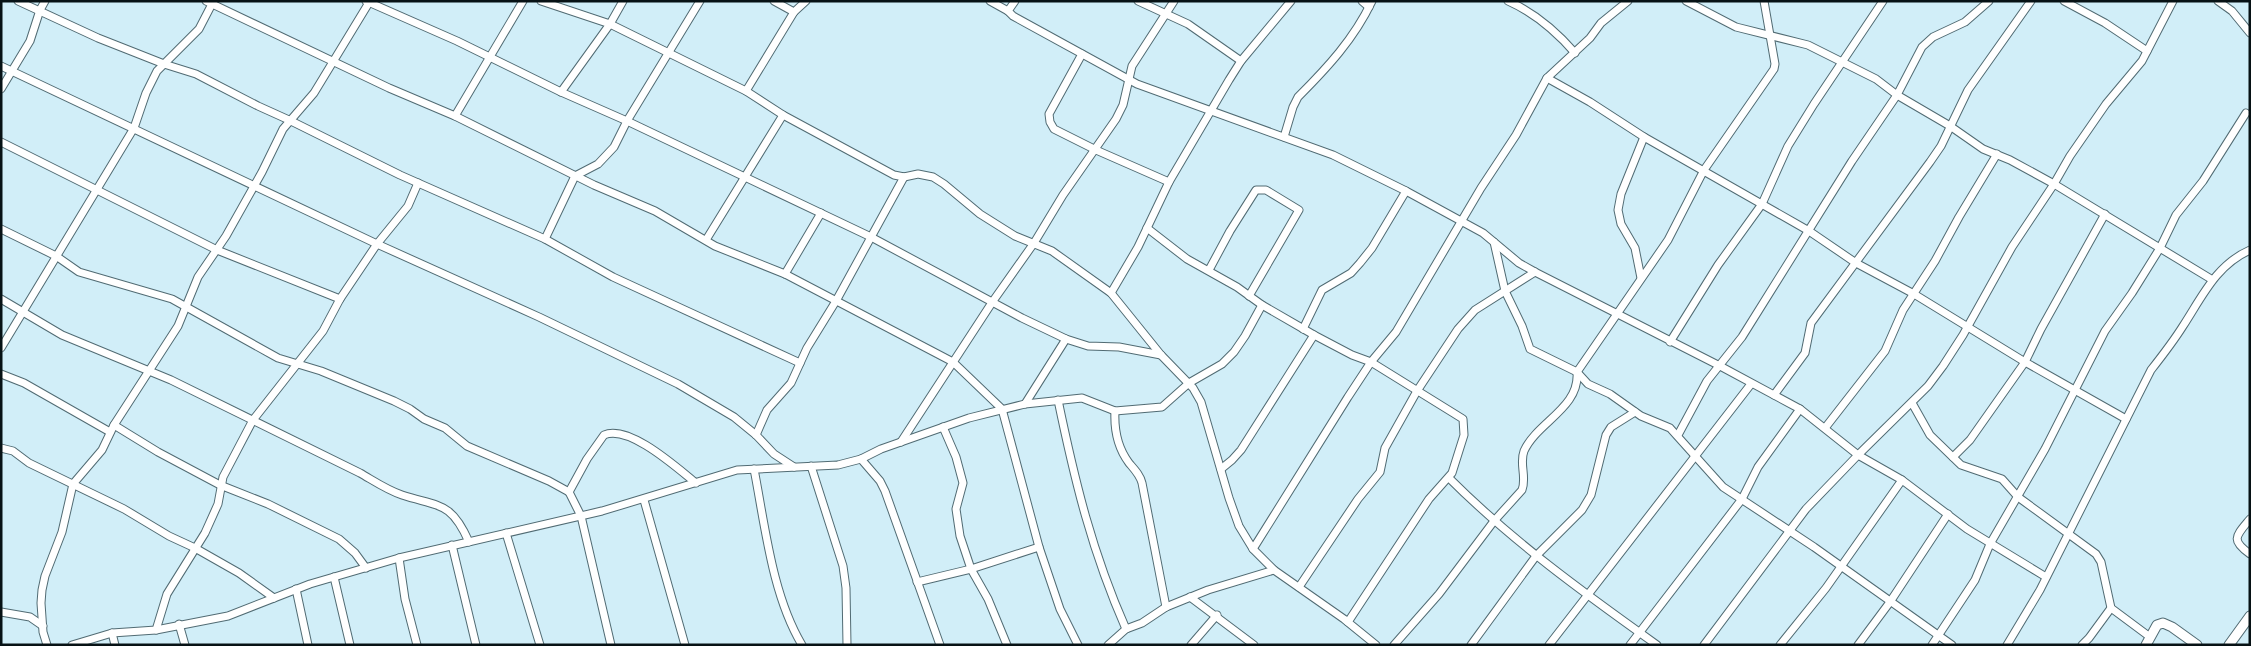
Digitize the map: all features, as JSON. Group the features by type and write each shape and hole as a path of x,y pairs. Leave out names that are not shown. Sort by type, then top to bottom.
{"street":[{"path":"18,1 98,38 164,64 196,74 418,183 545,239 613,276 800,363"},
{"path":"1,90 30,41 40,10 45,1"},
{"path":"455,116 523,1"},
{"path":"541,1 610,24 746,92 783,115 885,171 904,177 918,174 932,177 944,184 980,214 1015,236 1059,255 1111,293 1161,355 1189,383 1202,402 1239,526 1253,549 1274,570 1348,622 1376,645"},
{"path":"561,92 610,24 623,1"},
{"path":"545,239 575,176 598,164 607,156 700,1"},
{"path":"774,1 794,12"},
{"path":"746,92 794,12 806,1"},
{"path":"990,1 1128,80 1211,112 1333,155 1406,191 1483,233 1535,272 1800,409 1858,454 1902,480 1990,544 2046,577"},
{"path":"1008,11 1015,1"},
{"path":"1138,1 1188,24 1241,61"},
{"path":"901,442 993,301 1096,150 1123,105 1132,66 1174,1"},
{"path":"1111,293 1138,247 1169,182 1241,61 1291,1"},
{"path":"1284,137 1298,97 1344,47 1360,25 1370,4 1362,1"},
{"path":"1508,1 1524,4 1575,53"},
{"path":"1253,549 1371,362 1396,332 1461,222 1516,135 1547,78 1575,53 1601,23 1628,1"},
{"path":"1394,645 1439,594 1494,521 1522,490 1524,484 1522,464 1524,452 1535,435 1560,411 1571,397 1578,382 1577,372 1668,240 1704,170 1774,68 1774,57 1768,36 1764,1"},
{"path":"1670,342 1684,315 1718,264 1762,204 1788,146 1883,1"},
{"path":"1678,435 1707,382 1742,337 1808,230 1897,95 1926,41 1965,22 1989,1"},
{"path":"1774,395 1805,354 1811,323 1930,162 1968,90 2031,1"},
{"path":"2064,1 2105,23 2147,52"},
{"path":"1704,645 1806,509 1858,454 1912,403 1943,366 2012,247 2054,184 2080,140 2106,104 2137,68 2173,1"},
{"path":"2218,1 2232,11 2250,33"},
{"path":"1,348 95,189 134,128 151,81 164,64 199,30 211,2 334,62 455,116 575,176 655,211 725,250 757,261 785,274 953,362 1002,409 1039,547 1060,609 1078,645"},
{"path":"47,645 41,602 44,583 62,532 73,484 98,455 114,425 178,326 198,277 217,250 289,120 314,93 368,2 627,121 871,237 1022,318 1066,339 1088,346 1119,347 1161,355"},
{"path":"1691,2 1736,27 1808,45 1876,79 1897,95 1983,148 2054,184 2211,279"},
{"path":"1082,54 1049,114 1050,122 1054,129 1169,182"},
{"path":"1,66 377,244 539,316 678,384 734,417 756,435 774,454 794,467"},
{"path":"1547,78 1590,102 1644,137 1808,230 1856,263 1914,294 2025,362 2076,389 2126,419"},
{"path":"1932,645 1975,580 1990,544 2018,497 2105,331 2132,293 2160,248 2176,215 2203,182 2246,113"},
{"path":"706,240 746,178 783,115"},
{"path":"1641,278 1635,248 1621,224 1618,210 1621,194 1644,137"},
{"path":"1,142 217,250 340,299"},
{"path":"1824,428 1885,351 1903,310 1936,261 1967,202 1997,154"},
{"path":"756,435 767,410 791,383 800,363 836,302 904,177"},
{"path":"156,630 167,594 205,534 215,513 220,485 253,420 323,331 340,299 377,244 408,206 418,183"},
{"path":"1209,270 1230,231 1256,190 1266,190 1299,210 1249,296"},
{"path":"1304,329 1322,290 1351,273 1360,263 1372,248 1406,191"},
{"path":"785,274 821,213"},
{"path":"1953,457 1970,440 2025,362 2040,329 2105,214"},
{"path":"1,228 56,256 88,276 154,293 185,307 278,358 299,363 394,401 424,419 445,428 468,446 549,481 569,492 582,516 611,645"},
{"path":"1147,228 1187,259 1209,270 1262,305 1352,355 1371,362 1462,419 1464,435 1455,467 1449,478 1429,500 1348,622"},
{"path":"1494,242 1505,291 1522,326 1530,349 1577,372 1588,384 1610,394 1635,412 1670,428 1723,487 1791,531 1952,645"},
{"path":"2007,645 2046,577 2102,470 2151,370 2172,344 2211,279 2237,255 2250,250"},
{"path":"1299,587 1358,499 1380,472 1384,448 1417,391 1458,329 1475,310 1535,272"},
{"path":"1,299 62,335 207,396 319,452 383,487 436,504 456,517 469,542"},
{"path":"72,645 112,633 156,630 228,616 296,589 399,558 644,500 737,470 838,465 861,459 942,427 1002,409 1025,404 1082,398 1116,411 1162,407 1189,383 1222,364 1234,352 1262,305"},
{"path":"1221,469 1241,450 1314,335"},
{"path":"1025,404 1066,339"},
{"path":"1,374 24,384 110,432"},
{"path":"1549,645 1751,384"},
{"path":"1058,400 1086,525 1103,574 1126,629"},
{"path":"1912,403 1930,435 1961,465 2002,479 2018,497 2090,549 2101,562 2111,608 2148,641 2157,625 2163,623 2172,626 2197,645"},
{"path":"1630,645 1742,499 1758,467 1800,409"},
{"path":"1116,411 1114,427 1117,440 1126,458 1138,473 1142,483 1166,608"},
{"path":"1471,645 1536,556 1582,510 1591,495 1606,435 1611,427 1635,412"},
{"path":"114,425 158,452 220,485 276,507 339,539 355,553 366,568"},
{"path":"942,427 956,457 963,483 956,505 960,536 971,569 988,599 1007,645"},
{"path":"569,492 587,459 604,435 611,432 632,438 696,483"},
{"path":"1,448 12,451 29,463 131,513 169,536 195,548 239,573 274,598"},
{"path":"861,459 880,481 940,645"},
{"path":"811,466 843,566 846,588 847,645"},
{"path":"754,468 779,587 790,621 802,645"},
{"path":"1449,478 1494,521 1536,556 1657,645"},
{"path":"1780,645 1826,588 1902,480"},
{"path":"644,500 685,645"},
{"path":"1858,645 1890,602 1948,514"},
{"path":"2250,519 2238,534 2236,540 2239,546 2250,554"},
{"path":"506,533 540,645"},
{"path":"452,546 476,645"},
{"path":"917,582 971,569 1039,547"},
{"path":"399,558 405,599 417,645"},
{"path":"1110,644 1126,629 1142,623 1166,608 1190,597 1274,570"},
{"path":"334,577 350,645"},
{"path":"296,589 308,645"},
{"path":"1190,597 1217,615 1254,645"},
{"path":"2082,645 2111,608"},
{"path":"1,612 30,617 43,626"},
{"path":"1191,645 1217,615"},
{"path":"2229,645 2250,616"},
{"path":"179,624 185,645"},
{"path":"112,633 114,645"}]}
